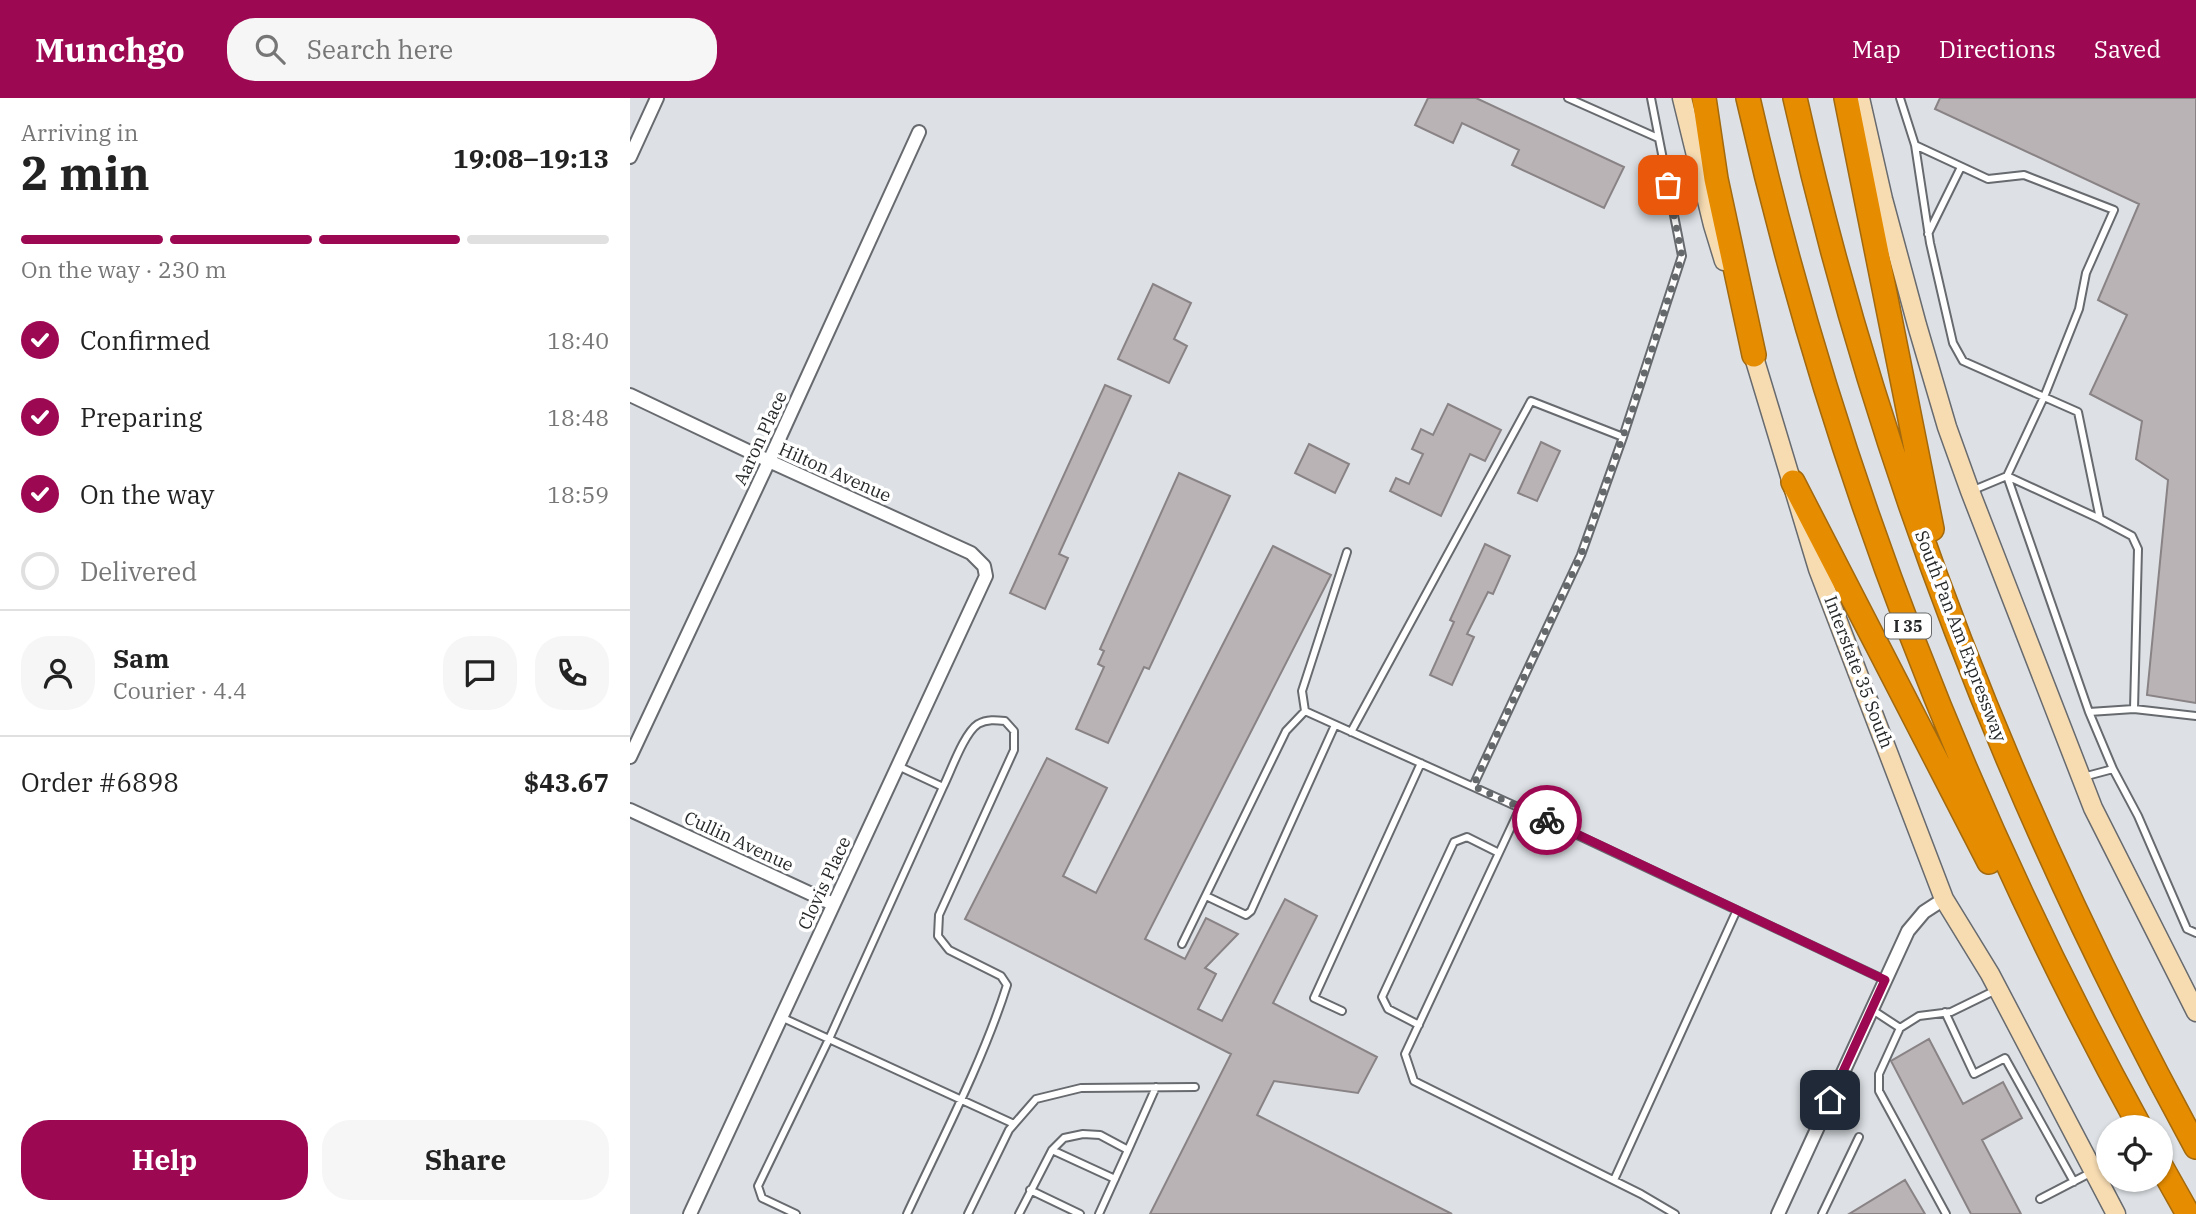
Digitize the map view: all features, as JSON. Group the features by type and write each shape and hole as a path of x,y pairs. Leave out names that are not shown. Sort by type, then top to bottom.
{"highway":[{"path":"1704,98 1716,179 1754,355"},
{"name":"I 35","path":"1748,98 1767,181 1807,329 1842,444 1886,572 1979,804 2051,957 2133,1115"},
{"name":"South Pan Am Expressway","path":"1795,98 1814,181 1853,323 1911,506 1951,618 2025,800 2076,912 2139,1043 2196,1147"},
{"path":"1846,98 1951,618"},
{"path":"1793,482 1889,671 1962,806 2050,984 2114,1080"},
{"path":"2173,1188 2186,1212"}],"main road":[{"name":"Interstate 35 South","path":"1682,98 1713,225 1818,569 1944,899 1998,989 2094,1172 2109,1210"},
{"path":"1860,98 1883,199 1917,325 1947,427 1970,492 2093,808 2196,1012"}],"street":[{"path":"630,157 657,98"},
{"name":"Aaron Place","path":"630,757 919,132"},
{"name":"Hilton Avenue","path":"630,395 971,553 984,566"},
{"name":"Clovis Place","path":"690,1214 982,586 986,576 984,566"},
{"name":"Cullin Avenue","path":"630,810 833,904"},
{"path":"1778,1214 1908,931 1924,912 1944,899"}],"lane":[{"path":"1567,98 1658,138"},
{"path":"1473,786 1581,555 1682,256 1651,98"},
{"path":"1899,98 1915,145 1928,234 1953,343 1964,360 2078,412 2100,519"},
{"path":"1915,145 1988,179 2024,175 2114,210 2086,273 2078,309 2043,397 2007,476 1970,492"},
{"path":"1928,234 1961,167"},
{"path":"1350,732 1531,401 1623,437"},
{"path":"2007,476 2132,536 2138,549 2134,709"},
{"path":"2007,476 2089,712 2187,929 2196,933"},
{"path":"1182,944 1286,732 1304,711 1302,691 1346,552"},
{"path":"2089,712 2134,709 2196,716"},
{"path":"1304,711 1473,786 1885,980"},
{"path":"796,1214 762,1198 758,1186 829,1040 968,735 978,724 992,719 1005,721 1014,731 1014,750 939,915 938,936 949,950 1001,976 1006,985 1000,1006 960,1100 907,1214"},
{"path":"1206,896 1246,915 1251,911 1335,725"},
{"path":"1342,1011 1314,998 1420,763"},
{"path":"898,766 943,787"},
{"path":"2080,777 2113,769"},
{"path":"1520,808 1405,1054 1414,1081 1614,1180 1675,1214"},
{"path":"1419,1025 1388,1009 1382,997 1454,842 1467,837 1499,853"},
{"path":"1614,1180 1737,912"},
{"path":"1946,1214 1879,1091 1879,1074 1900,1028 1919,1016 1951,1012 1998,989"},
{"path":"1871,1009 1900,1028"},
{"path":"1945,1012 1974,1074 2006,1058 2074,1182"},
{"path":"781,1017 1014,1124"},
{"path":"1099,1214 1156,1087"},
{"path":"968,1214 1009,1130 1036,1099 1081,1088 1195,1087"},
{"path":"1019,1214 1052,1150 1064,1138 1083,1134 1100,1135 1128,1150"},
{"path":"1822,1214 1859,1137"},
{"path":"1052,1150 1115,1179"},
{"path":"2040,1199 2094,1172"},
{"path":"1030,1190 1080,1214"}],"building":[{"path":"1428,98 1476,98 1624,167 1604,208 1512,165 1519,150 1462,123 1453,143 1415,125"},
{"path":"1940,98 2196,98 2196,703 2147,695 2168,480 2136,459 2142,421 2090,394 2127,315 2098,300 2139,204 1935,109"},
{"path":"1153,284 1191,303 1174,339 1187,346 1169,383 1118,359"},
{"path":"1105,385 1131,396 1059,554 1068,558 1045,609 1010,593"},
{"path":"1448,404 1501,430 1485,461 1470,454 1441,516 1390,491 1396,478 1409,484 1423,454 1412,449 1421,429 1433,435"},
{"path":"1541,442 1560,451 1537,501 1518,493"},
{"path":"1309,444 1349,464 1335,493 1295,473"},
{"path":"1179,473 1230,496 1149,669 1144,667 1108,743 1076,729 1104,667 1098,664 1104,651 1100,649"},
{"path":"1485,544 1510,556 1493,594 1488,592 1467,634 1474,637 1452,685 1430,675 1454,622 1450,620"},
{"path":"1273,546 1331,575 1145,939 1185,959 1206,918 1238,934 1205,968 1216,974 1198,1009 1222,1021 1285,899 1317,916 1273,1003 1377,1057 1358,1093 1274,1081 1257,1115 1452,1214 1150,1214 1231,1054 965,919 1047,758 1107,788 1063,876 1096,893"},
{"path":"1929,1039 1963,1104 2003,1082 2022,1118 1982,1140 2021,1214 1971,1214 1891,1061"},
{"path":"1905,1180 1925,1214 1849,1214"}],"way so far":[{"path":"1547,820 1473,786 1581,555 1632,411 1682,256 1668,185"}],"route":[{"path":"1547,820 1885,980 1830,1100"}]}
